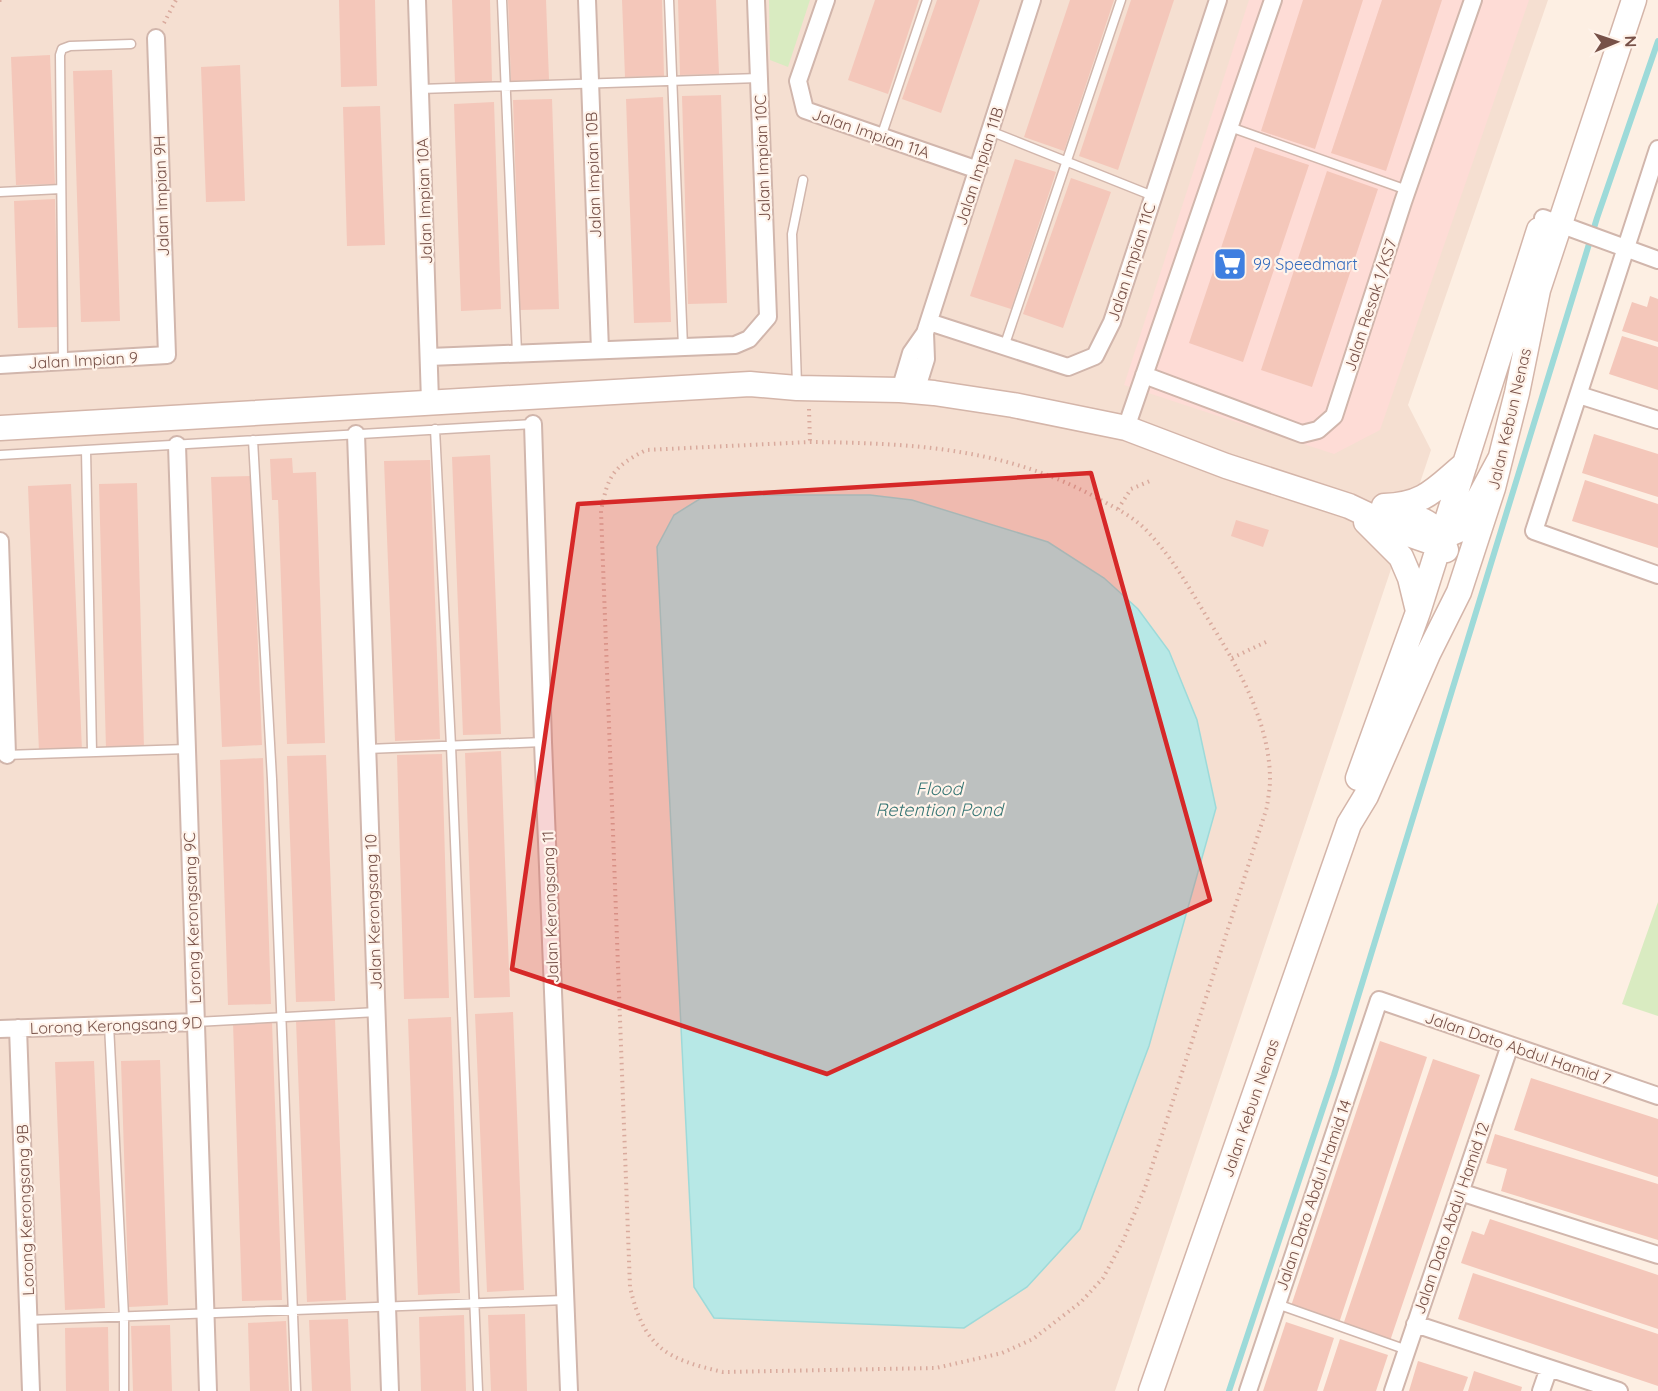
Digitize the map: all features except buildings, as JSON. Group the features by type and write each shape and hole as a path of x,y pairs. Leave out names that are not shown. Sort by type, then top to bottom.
{"street":[{"name":"Jalan Impian 10A","path":"417,0 430,401"},
{"name":"Jalan Impian 10B","path":"587,0 600,350"},
{"name":"Jalan Impian 10C","path":"683,347 735,345 749,339 768,317 756,0"},
{"name":"Jalan Impian 11A","path":"826,0 798,81 805,110 978,170"},
{"name":"Jalan Impian 11B","path":"908,391 911,353 927,327 1032,0"},
{"name":"Jalan Impian 11C","path":"927,327 1068,367 1095,356 1112,322 1218,0"},
{"path":"1126,428 1273,0"},
{"name":"Jalan Resak 1/KS7","path":"1144,375 1302,434 1318,430 1334,416 1407,190 1473,0"},
{"name":"Jalan Kebun Nenas","path":"1349,824 1353,790 1418,612 1465,464 1551,221 1620,0"},
{"name":"Jalan Kebun Nenas","path":"1151,1391 1349,824 1366,796 1428,654 1459,592 1493,488 1517,393 1538,290 1549,253 1551,221 1569,193 1634,0"},
{"name":"Jalan Impian 9H","path":"156,38 167,355"},
{"path":"1658,149 1534,531 1658,575"},
{"path":"1569,193 1576,224 1593,238"},
{"path":"1551,221 1658,260"},
{"path":"1549,253 1557,245 1570,239 1593,238"},
{"path":"429,357 683,347"},
{"name":"Jalan Impian 9","path":"0,365 167,355"},
{"path":"0,428 750,384 908,391 1013,405 1126,428 1226,466 1349,506 1431,542 1461,529 1500,459"},
{"path":"1578,395 1658,420"},
{"name":"Jalan Kerongsang 11","path":"534,423 543,742 568,1391"},
{"name":"Jalan Kerongsang 10","path":"356,434 390,1391"},
{"name":"Lorong Kerongsang 9C","path":"177,445 208,1391"},
{"path":"1349,506 1410,503 1426,497 1465,464"},
{"path":"1349,506 1401,557 1410,578 1418,612"},
{"path":"1428,654 1448,581 1448,556 1442,538"},
{"path":"0,541 4,755"},
{"name":"Jalan Dato Abdul Hamid 7","path":"1379,1000 1658,1096"},
{"name":"Jalan Dato Abdul Hamid 14","path":"1248,1391 1379,1000"},
{"name":"Lorong Kerongsang 9D","path":"0,1029 196,1022"},
{"name":"Lorong Kerongsang 9B","path":"18,1028 31,1391"},
{"name":"Jalan Dato Abdul Hamid 12","path":"1392,1391 1510,1045"},
{"path":"1460,1192 1658,1255"},
{"path":"1415,1324 1619,1391"},
{"path":"1541,1391 1549,1368"}],"lane":[{"path":"502,0 517,353"},
{"path":"669,0 683,347"},
{"path":"881,136 927,0"},
{"path":"1004,347 1121,0"},
{"path":"63,361 60,55 62,49 70,46 131,44"},
{"path":"420,89 759,78"},
{"path":"1230,127 1407,190"},
{"path":"990,131 1153,196"},
{"path":"803,180 792,234 803,388"},
{"path":"0,192 61,189"},
{"path":"0,455 534,423"},
{"path":"435,429 451,746 478,1391"},
{"path":"253,440 272,779 296,1391"},
{"path":"86,450 93,752"},
{"path":"367,749 543,742"},
{"path":"4,755 187,749"},
{"name":"Lorong Kerongsang 9D","path":"196,1022 376,1012"},
{"path":"109,1025 124,1316 124,1391"},
{"path":"28,1320 565,1300"},
{"path":"1277,1304 1407,1350"}],"path":[{"path":"0,0 5,0"},
{"path":"156,38 176,0"},
{"path":"803,388 810,441"},
{"path":"810,441 871,442 933,447 1032,468 1081,489 1118,509 1145,528 1174,561 1232,658 1254,703 1265,744 1270,780 1267,807 1145,1188 1123,1241 1103,1278 1081,1302 1033,1339 1002,1353 936,1368 723,1372 694,1366 673,1358 645,1331 635,1310 630,1287 601,511 605,489 614,471 646,450 810,441"},
{"path":"1118,509 1131,489 1150,481"},
{"path":"1232,658 1268,641"}],"highlighted area":[{"path":"1091,473 1210,900 827,1074 512,969 578,504"}],"shaded area":[{"path":"0,0 1548,0 1408,405 1431,450 1115,1391 0,1391 0,441 347,420 0,438"},
{"path":"1249,0 1529,0 1380,430 1334,454 1124,385"}],"green space":[{"path":"769,0 810,0 788,67 770,60"},
{"path":"1658,902 1658,1016 1622,1004"}],"water":[{"name":"Flood Retention Pond","path":"706,495 870,495 912,500 1048,542 1104,578 1138,609 1169,651 1197,720 1216,808 1149,1046 1080,1229 1027,1287 964,1328 714,1318 694,1287 657,547 674,515"}],"waterway":[{"path":"1229,1391 1334,1075 1597,218 1658,41"}],"place":[{"name":"99 Speedmart","path":"1230,264"}]}
